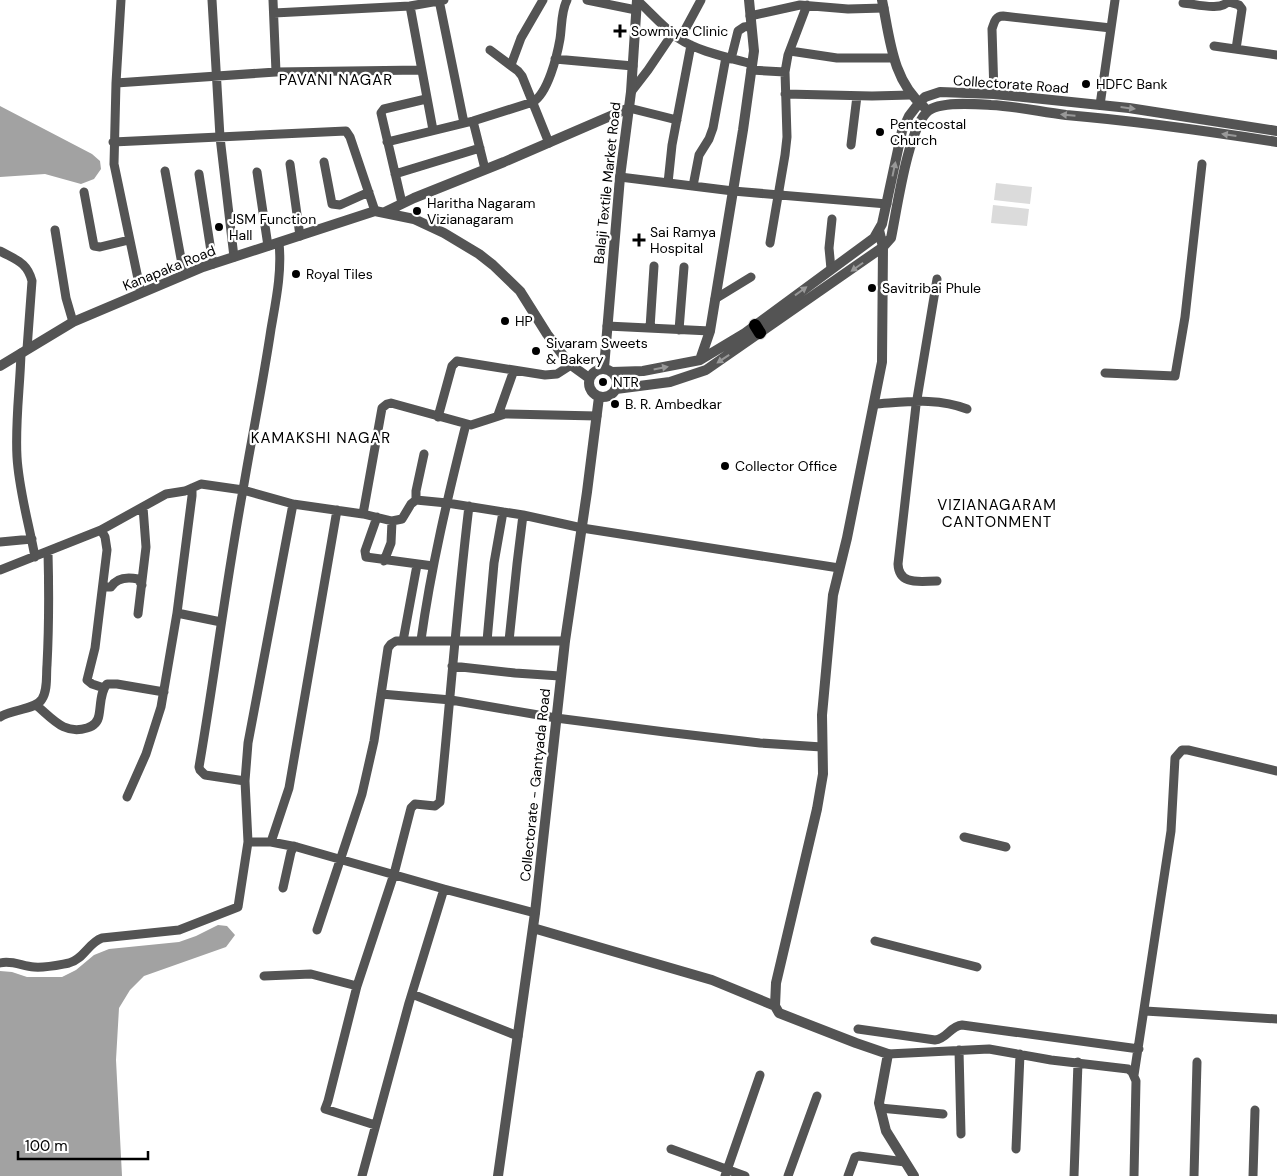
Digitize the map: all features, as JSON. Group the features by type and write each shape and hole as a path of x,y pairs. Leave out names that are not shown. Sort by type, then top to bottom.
{"street":[{"path":"121,0 113,142 115,174 141,293"},
{"path":"212,0 220,138 234,257"},
{"path":"273,0 276,72"},
{"path":"439,0 469,122 480,148 485,170"},
{"path":"274,13 410,6 444,0"},
{"path":"511,65 521,38 543,0"},
{"path":"387,142 469,122 533,102 541,96 555,59 567,0"},
{"path":"587,0 637,5 680,39 692,45 752,67 785,72"},
{"path":"680,39 701,0"},
{"path":"700,360 710,331 752,67 754,51 749,0"},
{"path":"1100,105 1115,0"},
{"path":"1183,3 1223,6 1230,1 1239,5 1242,9 1236,49"},
{"path":"693,186 698,155 710,139 729,58 738,31 751,21 784,8 807,5 848,9 883,4 894,58 902,82 928,111"},
{"name":"Balaji Textile Market Road","path":"608,370 607,326 620,177 631,92 637,5"},
{"path":"770,244 787,137 785,72 790,50 807,5"},
{"path":"410,6 433,130"},
{"path":"994,94 992,30 994,22 998,17 1111,28"},
{"path":"631,92 673,33"},
{"path":"668,183 672,145 692,45"},
{"path":"1214,46 1277,55"},
{"path":"490,50 511,65 522,76 549,143"},
{"path":"790,50 837,58 894,58"},
{"path":"555,59 633,66"},
{"path":"116,83 276,72 421,70"},
{"name":"Collectorate Road","path":"599,397 608,396 616,389 670,382 706,370 831,269 874,238 882,224 902,131 909,116 925,97 940,92 994,94 1129,108 1277,131"},
{"path":"785,94 857,96 911,94"},
{"path":"851,145 857,96"},
{"path":"402,202 381,116 382,111 426,99"},
{"name":"Collectorate Road","path":"608,370 643,371 700,360 757,329 883,247 891,238 910,143 916,127 928,111 945,105 993,105 1115,119 1277,142"},
{"path":"113,142 346,131 350,137 376,212 485,170 629,108 677,120"},
{"path":"395,174 480,148"},
{"path":"324,162 332,204 340,205 369,192"},
{"path":"290,164 300,236"},
{"path":"1105,373 1175,376 1186,317 1202,164"},
{"path":"165,172 184,275"},
{"path":"257,172 268,246"},
{"path":"199,174 213,264"},
{"path":"620,177 733,191 887,204"},
{"path":"84,192 94,246 100,247 129,240"},
{"name":"Kanapaka Road","path":"0,366 72,322 184,275 358,216 376,212 414,219 444,233 479,254 520,290 547,334 571,365 589,378"},
{"path":"831,269 829,248 832,219"},
{"path":"56,230 66,298 72,322"},
{"path":"879,230 883,247 882,362 847,538 833,595 822,715 823,774 817,809 776,982 775,1006 779,1013 888,1054 989,1049 1128,1069 1134,1075 1136,1081 1134,1176"},
{"path":"245,781 205,775 199,767 242,490 263,384 279,280 279,243"},
{"path":"0,251 22,264 29,272 32,281 16,419 17,458 35,557"},
{"path":"650,328 654,266"},
{"path":"679,330 684,267"},
{"path":"715,299 751,277"},
{"path":"937,279 917,401 898,564 900,575 907,579 937,581"},
{"path":"607,326 710,331"},
{"path":"438,417 453,363 462,360 551,375 571,365"},
{"path":"498,415 514,370"},
{"path":"599,397 591,392 589,387 589,378 595,371 608,370 617,380 616,389"},
{"path":"643,371 647,386"},
{"name":"Collectorate - Gantyada Road","path":"498,1176 536,913 564,641 582,528 599,397"},
{"path":"874,404 917,401 949,403 967,409"},
{"path":"363,514 384,406 390,403 466,424 477,424 498,415 597,416"},
{"path":"421,640 428,589 446,502 466,424"},
{"path":"416,500 416,490 424,454"},
{"path":"0,570 101,530 166,494 201,484 242,490 294,504 363,514 392,521 402,519 411,504 416,500 446,502 523,515 582,528 839,568"},
{"path":"126,797 146,754 161,707 176,613 192,488"},
{"path":"0,963 10,962 41,968 71,962 77,960 93,942 102,938 179,930 237,908 239,905 248,842 245,781 248,743 294,504"},
{"path":"375,1125 325,1109 357,986 394,874 412,806 415,804 436,806 440,802 454,641 469,506"},
{"path":"138,614 146,547 144,507"},
{"path":"271,842 289,788 337,510"},
{"path":"487,641 494,563 503,512"},
{"path":"509,641 523,515"},
{"path":"377,518 365,554 368,559 433,566"},
{"path":"384,561 391,543 392,521"},
{"path":"101,530 105,537 107,550 95,648 87,680 104,688"},
{"path":"0,542 32,540"},
{"path":"2,712 36,705 42,700 46,687 50,613 48,552"},
{"path":"403,641 417,565"},
{"path":"103,586 111,587 114,582 123,578 138,580 142,585"},
{"path":"176,613 221,622"},
{"path":"317,930 364,785 374,741 388,648 393,642 421,640 564,641"},
{"path":"452,666 560,676"},
{"path":"36,705 68,730 80,730 93,726 98,721 104,688 109,683 164,692"},
{"path":"381,694 450,700 556,718 760,743 822,747"},
{"path":"1134,1075 1171,831 1174,758 1182,750 1188,750 1277,771"},
{"path":"964,837 1006,847"},
{"path":"248,842 271,842 294,846 536,913"},
{"path":"283,888 294,846"},
{"path":"362,1176 412,994 444,889"},
{"path":"533,928 712,980 775,1006"},
{"path":"875,941 977,967"},
{"path":"264,976 311,974 357,986"},
{"path":"412,994 518,1036"},
{"path":"1145,1011 1277,1019"},
{"path":"858,1029 935,1040 944,1038 954,1028 962,1025 1139,1049"},
{"path":"959,1050 961,1134"},
{"path":"888,1054 879,1103 880,1108 886,1131 914,1176"},
{"path":"1016,1149 1020,1054"},
{"path":"1074,1176 1078,1062"},
{"path":"1194,1176 1197,1062"},
{"path":"726,1173 760,1075"},
{"path":"788,1176 817,1096"},
{"path":"880,1108 943,1114"},
{"path":"1253,1176 1255,1110"},
{"path":"671,1149 726,1173 745,1176"},
{"path":"848,1176 855,1157 905,1162"}],"shaded area":[{"path":"0,106 92,154 100,161 101,169 94,179 81,184 45,174 0,177"},
{"path":"996,183 1032,187 1030,204 994,200"},
{"path":"993,205 1029,209 1027,226 991,223"},
{"path":"218,925 227,926 235,935 226,947 144,976 130,990 119,1008 116,1060 122,1176 0,1176 0,971 12,972 27,977 62,977 76,970 94,955 109,949 179,942"}],"place":[{"name":"Sowmiya Clinic","path":"620,31"},
{"name":"HDFC Bank","path":"1086,84"},
{"name":"Pentecostal Church","path":"880,132"},
{"name":"Haritha Nagaram Vizianagaram","path":"417,211"},
{"name":"JSM Function Hall","path":"219,227"},
{"name":"Sai Ramya Hospital","path":"639,240"},
{"name":"Royal Tiles","path":"296,274"},
{"name":"Savitribai Phule","path":"872,288"},
{"name":"HP","path":"505,321"},
{"name":"Sivaram Sweets & Bakery","path":"536,351"},
{"name":"NTR","path":"603,382"},
{"name":"B. R. Ambedkar","path":"615,404"},
{"name":"Collector Office","path":"725,466"}],"district":[{"name":"PAVANI NAGAR","path":"336,80"},
{"name":"KAMAKSHI NAGAR","path":"321,438"},
{"name":"VIZIANAGARAM CANTONMENT","path":"997,514"}]}
